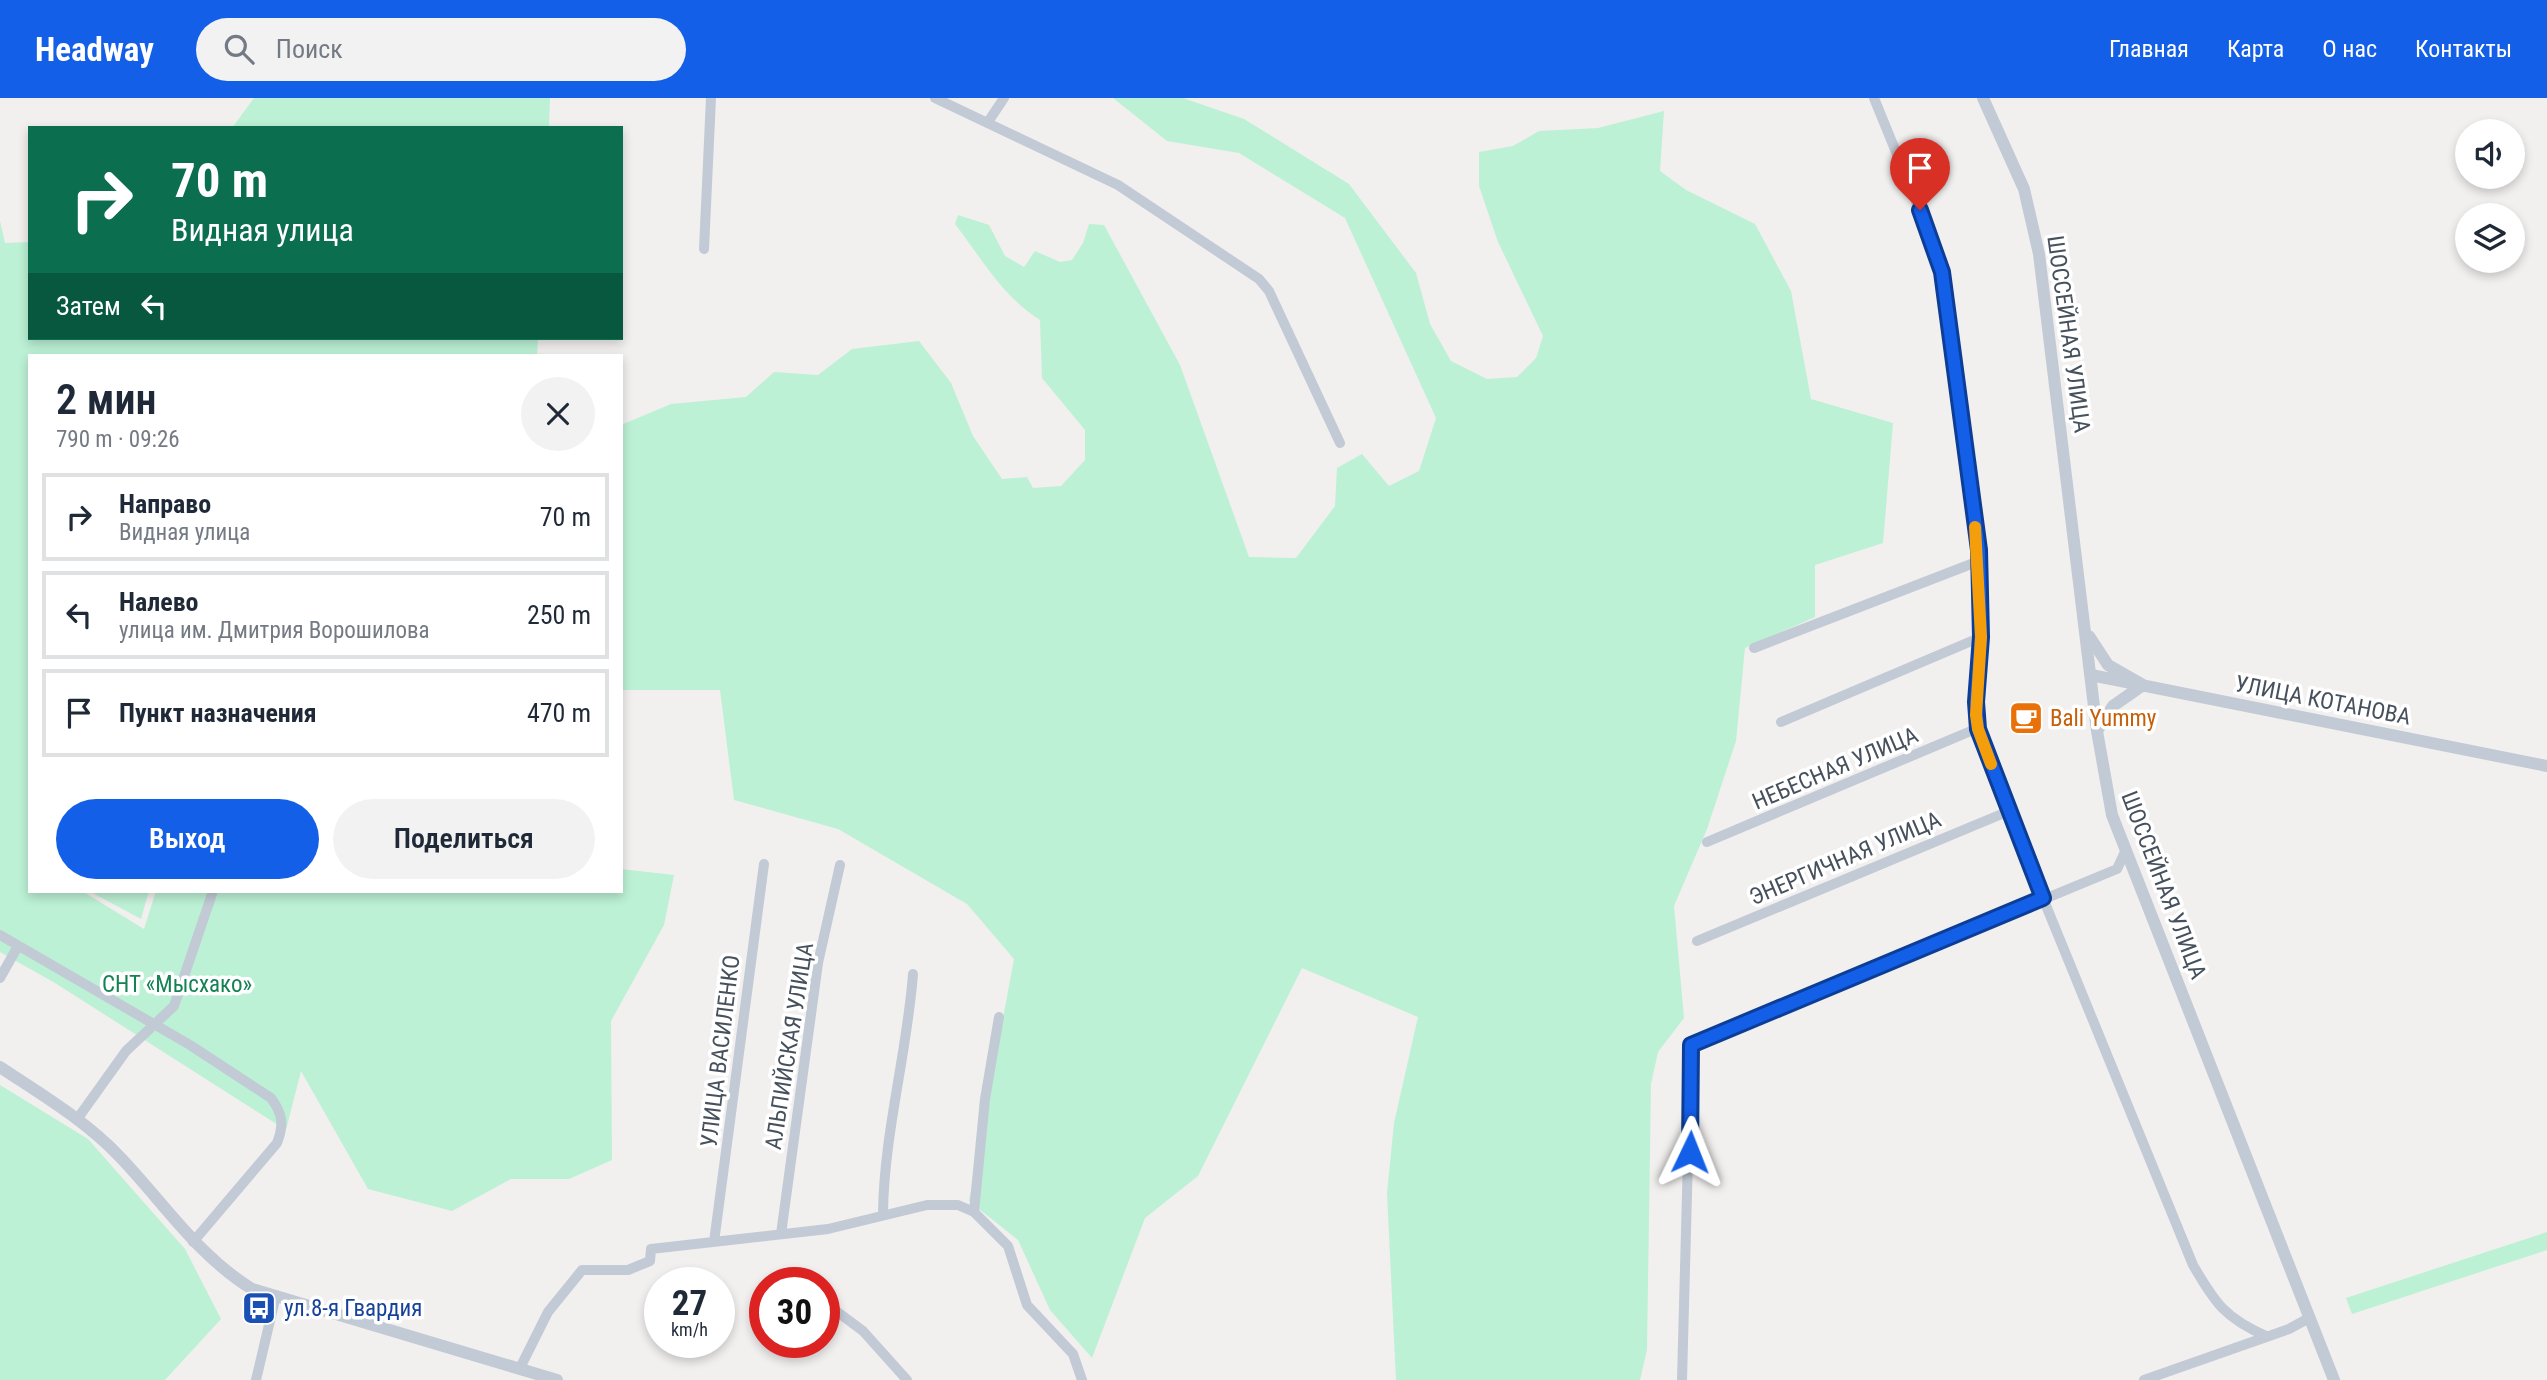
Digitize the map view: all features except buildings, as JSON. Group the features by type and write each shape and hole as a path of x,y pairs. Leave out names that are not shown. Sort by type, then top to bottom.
{"street":[{"path":"704,249 711,98"},
{"path":"935,98 1139,197 1259,279 1269,291 1340,443"},
{"path":"988,122 1004,98"},
{"path":"1874,98 1938,255 1979,561 1981,637 1976,702 1978,729 2008,811 2193,1265 2214,1303 2225,1314 2266,1336"},
{"name":"ШОССЕЙНАЯ УЛИЦА","path":"1983,98 2024,189 2039,254 2102,775 2125,852 2334,1380"},
{"path":"1754,648 1979,561"},
{"path":"2085,629 2108,665 2143,685 2113,706 2096,731"},
{"path":"1781,722 1981,637"},
{"name":"УЛИЦА КОТАНОВА","path":"2091,675 2547,766"},
{"name":"НЕБЕСНАЯ УЛИЦА","path":"1707,842 1978,729"},
{"name":"ЭНЕРГИЧНАЯ УЛИЦА","path":"1697,941 2008,811"},
{"path":"1682,1380 1691,1045 2117,869 2125,852"},
{"name":"УЛИЦА ВАСИЛЕНКО","path":"714,1242 764,864"},
{"name":"АЛЬПИЙСКАЯ УЛИЦА","path":"781,1234 818,963 840,865"},
{"path":"78,1118 126,1051 174,1006 212,893"},
{"path":"0,935 190,1045 271,1098 282,1119 277,1143 193,1242"},
{"path":"0,978 18,946"},
{"path":"883,1213 884,1178 908,1029 913,974"},
{"path":"974,1212 985,1099 999,1017"},
{"path":"0,1067 78,1118 121,1158 193,1242 229,1275 252,1289 557,1380"},
{"path":"520,1368 548,1312 582,1270 628,1270 650,1261 651,1249 838,1227 883,1213 943,1203 974,1212 1008,1246 1027,1305 1073,1354 1082,1380"},
{"path":"256,1380 276,1295"},
{"path":"840,1314 863,1331 907,1380"},
{"path":"2144,1380 2309,1318"}],"green space":[{"path":"254,98 550,98 549,126 233,126"},
{"path":"1113,98 1183,98 1244,119 1349,184 1416,273 1430,324 1451,361 1487,379 1517,377 1536,358 1543,336 1498,242 1479,186 1479,152 1513,146 1539,131 1598,128 1664,111 1660,171 1686,190 1755,224 1791,291 1811,399 1893,423 1883,543 1815,565 1815,617 1745,648 1736,741 1707,829 1674,906 1684,1018 1658,1052 1651,1084 1647,1350 1640,1380 1396,1380 1387,1193 1394,1123 1418,1017 1302,968 1198,1176 1145,1218 1092,1358 1050,1310 1018,1240 969,1201 1014,959 967,904 838,829 734,800 720,690 623,690 623,424 671,404 746,397 774,372 818,375 852,349 919,341 951,383 973,436 1002,479 1027,477 1033,488 1061,486 1085,460 1085,430 1042,378 1040,320 1014,300 993,276 955,224 958,215 989,225 1005,256 1024,267 1035,251 1060,262 1072,260 1083,243 1089,224 1104,225 1180,365 1249,557 1296,558 1335,506 1337,468 1362,454 1389,486 1419,471 1436,418 1345,218 1239,153 1167,141"},
{"name":"СНТ «Мысхако»","path":"0,221 5,243 28,242 28,340 538,340 537,354 28,354 28,893 85,893 144,929 155,893 623,893 623,869 674,875 664,925 611,1021 612,1160 569,1179 511,1179 452,1211 368,1189 301,1071 286,1130 55,983 0,952"},
{"path":"93,893 148,893 141,919"},
{"path":"0,1085 88,1139 185,1249 221,1319 165,1380 0,1380"},
{"path":"2547,1232 2547,1250 2352,1314 2346,1298"}],"slow traffic":[{"path":"1975,527 1979,550 1981,637 1976,715 1978,729 1991,764"}],"place":[{"name":"Bali Yummy","path":"2026,718"},
{"name":"ул.8-я Гвардия","path":"259,1308"}],"route":[{"path":"1690,1152 1691,1045 2043,898 1978,729 1976,702 1981,637 1979,550 1942,272 1920,210"}]}
